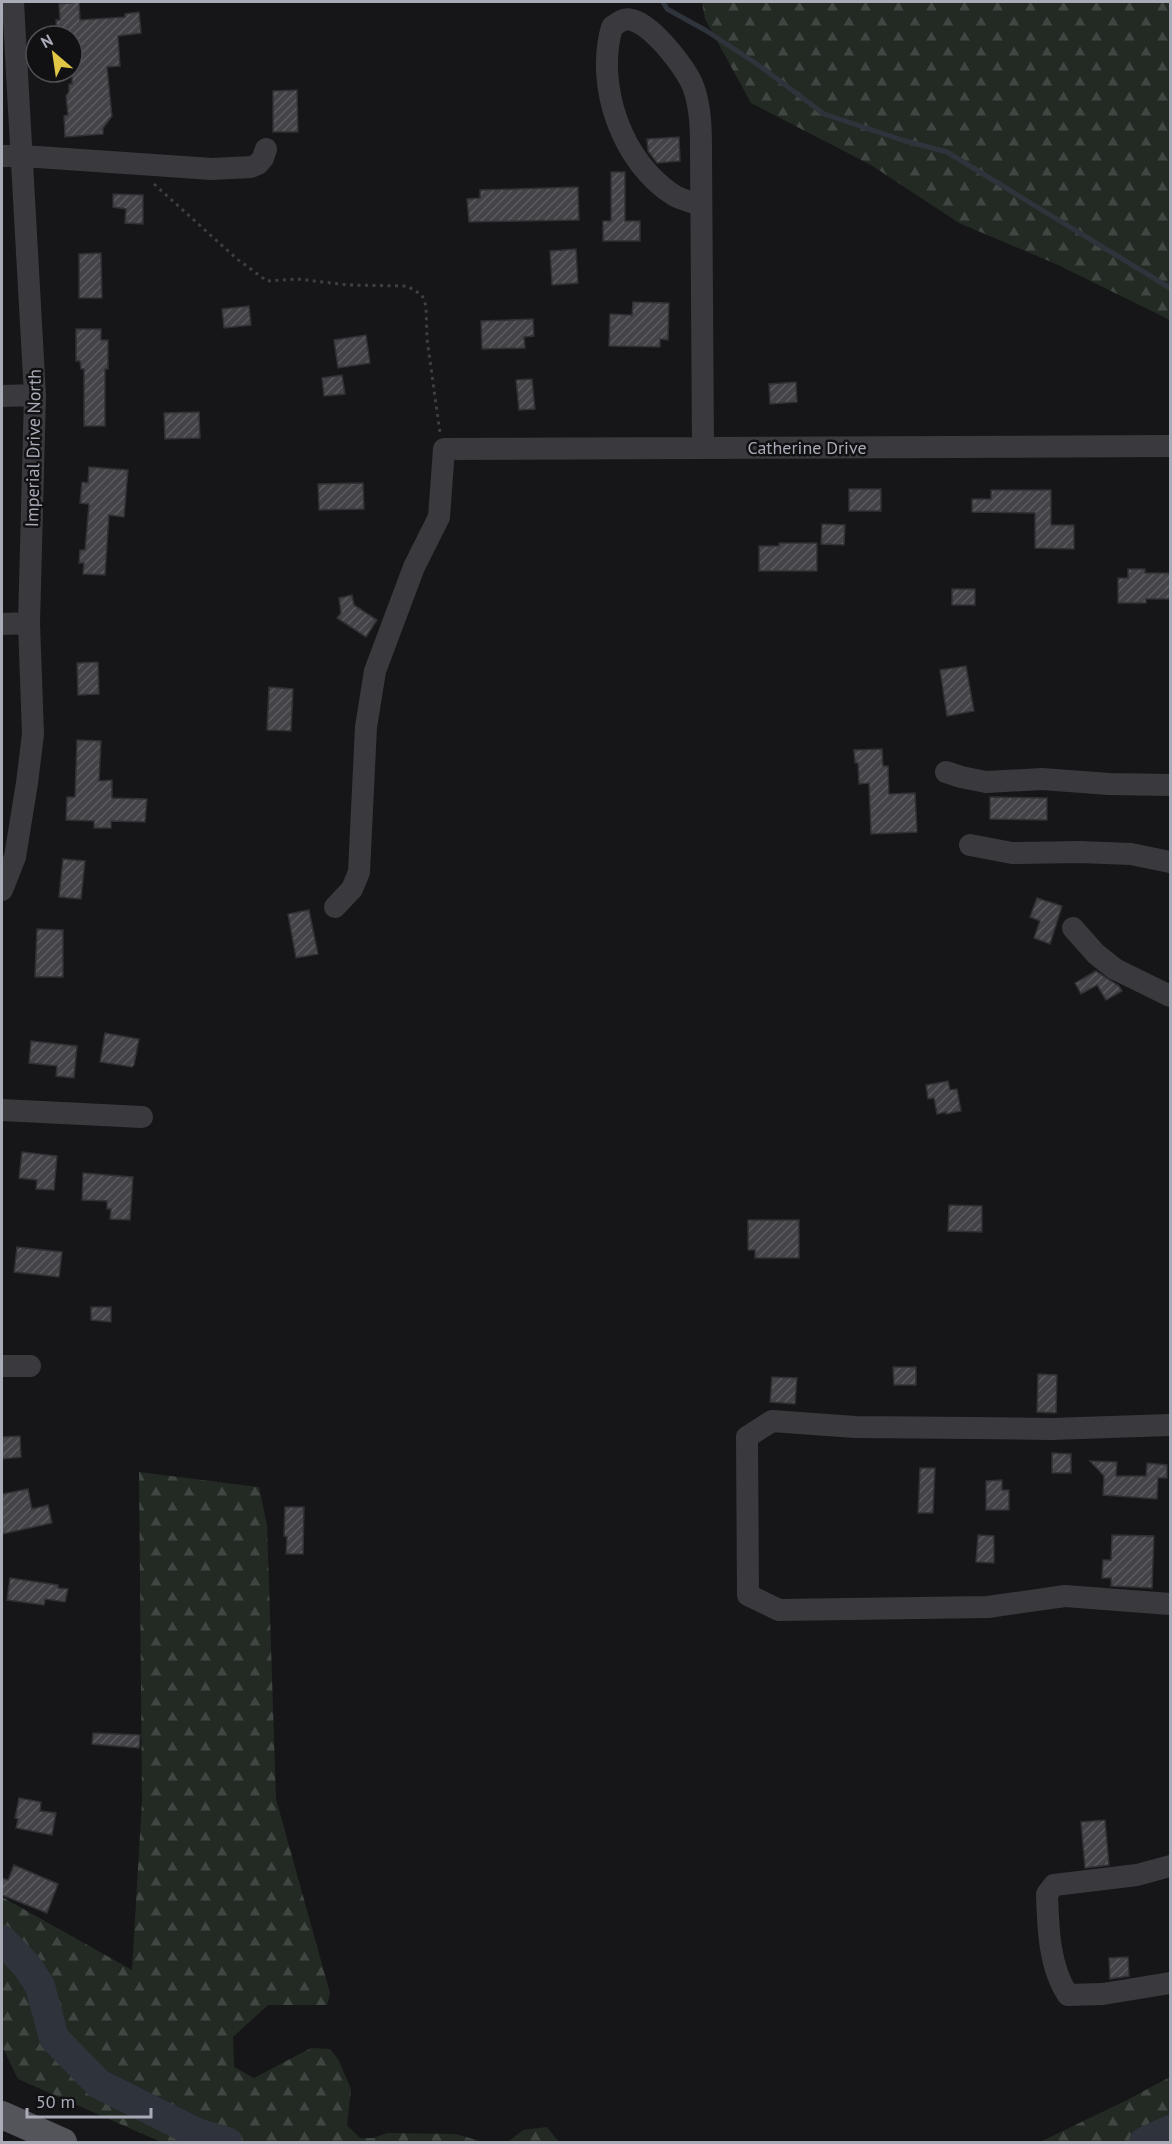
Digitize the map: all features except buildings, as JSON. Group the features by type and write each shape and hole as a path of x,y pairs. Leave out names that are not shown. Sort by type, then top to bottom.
{"main road":[{"path":"2,2115 63,2142"}],"street":[{"name":"Imperial Drive North","path":"2,890 15,856 33,734 29,622 35,395 12,156 13,2"},
{"path":"701,205 677,197 662,187 636,160 625,140 608,87 607,54 607,43 612,27 623,20 631,19 640,23 679,63 695,89 700,114 701,205 703,448"},
{"path":"12,156 212,169 243,168 258,164 266,149"},
{"path":"2,396 35,395"},
{"name":"Catherine Drive","path":"444,449 1170,446"},
{"path":"335,907 352,889 359,872 366,727 375,671 414,567 439,517 444,449"},
{"path":"2,624 29,622"},
{"path":"946,772 986,782 1042,779 1109,784 1170,785"},
{"path":"970,845 1012,853 1131,854 1170,862"},
{"path":"1073,928 1096,954 1115,969 1170,996"},
{"path":"2,1110 142,1117"},
{"path":"2,1366 30,1366"},
{"path":"1170,1425 1051,1429 855,1427 772,1421 747,1437 746,1481 748,1595 779,1610 988,1607 1065,1596 1170,1604"},
{"path":"1170,1866 1137,1875 1054,1885 1047,1894 1048,1931 1060,1984 1068,1995 1103,1994 1170,1983"}],"path":[{"path":"152,183 237,259 267,281 297,279 348,285 407,286 422,295 426,306 427,339 444,449"}],"green space":[{"path":"702,2 1170,2 1170,320 1056,264 959,223 871,165 751,103 705,19"},
{"path":"139,1472 259,1487 267,1525 276,1799 330,1993 327,2005 268,2005 233,2037 234,2067 254,2078 311,2048 330,2049 338,2059 351,2089 347,2125 360,2138 373,2138 387,2133 456,2134 483,2142 161,2142 18,2079 2,2046 2,1897 132,1970 142,1801"},
{"path":"1170,2077 1170,2142 1040,2142 1125,2101"},
{"path":"547,2127 559,2142 508,2142 523,2130"}],"waterway":[{"path":"663,2 667,9 705,30 757,64 824,114 902,140 947,152 1170,288"},
{"path":"2,1940 27,1966 40,1986 54,2038 99,2084 197,2133 227,2142"},
{"path":"1144,2142 1170,2130"}]}
